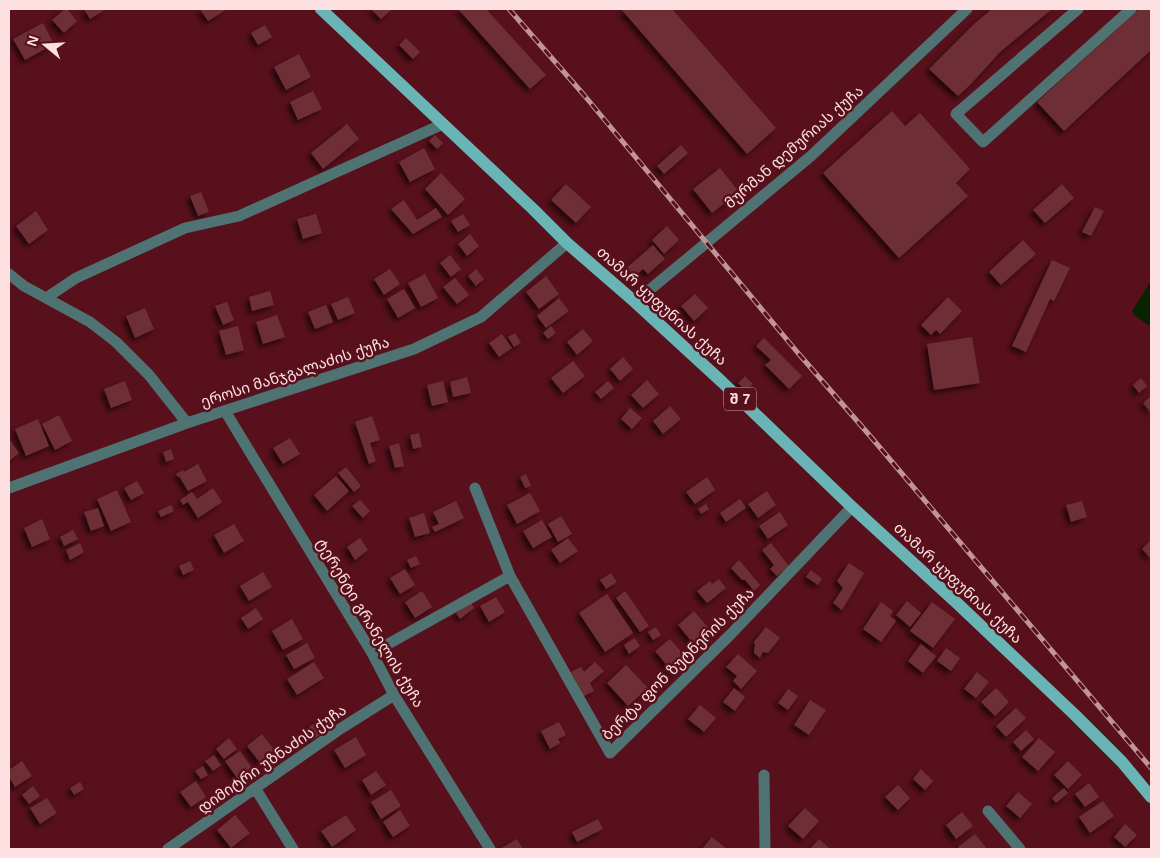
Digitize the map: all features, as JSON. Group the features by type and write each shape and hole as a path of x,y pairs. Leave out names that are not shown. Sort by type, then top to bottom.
{"main road":[{"name":"თამარ ყუფუნიას ქუჩა","path":"321,9 567,243 721,381 852,507 1075,715 1122,762 1151,797"}],"street":[{"name":"მურმან დემურიას ქუჩა","path":"635,302 811,156 967,9"},
{"path":"1078,9 956,114 983,142 1131,9"},
{"path":"46,298 76,278 185,228 239,216 443,124"},
{"name":"ეროსი მანჯგალაძის ქუჩა","path":"9,488 187,423 414,349 481,317 567,243"},
{"path":"9,274 24,286 90,322 116,342 149,375 187,423"},
{"name":"ტერენტი გრანელის ქუჩა","path":"225,411 372,653 394,695 490,849"},
{"path":"372,653 510,576 474,488"},
{"name":"ბერტა ფონ ზუტნერის ქუჩა","path":"510,576 610,753 732,634 852,507"},
{"name":"დიმიტრი უზნაძის ქუჩა","path":"168,849 340,729 394,695"},
{"path":"764,775 765,849"},
{"path":"255,788 293,849"},
{"path":"988,811 1020,849"}],"shaded area":[{"path":"1151,281 1151,324 1148,325 1134,315 1132,311"}],"building":[{"path":"65,9 77,21 64,33 52,20"},
{"path":"84,9 106,9 90,19"},
{"path":"200,9 227,9 208,21"},
{"path":"371,9 392,9 381,19"},
{"path":"458,9 486,9 546,75 530,89"},
{"path":"621,9 672,9 776,128 747,154"},
{"path":"992,9 1052,9 1000,52 958,96 929,69 974,24"},
{"path":"1139,9 1151,9 1151,50 1064,131 1037,102"},
{"path":"43,23 54,44 25,60 13,39"},
{"path":"265,25 272,37 258,45 251,33"},
{"path":"406,38 420,52 413,59 399,45"},
{"path":"299,54 311,77 286,90 274,67"},
{"path":"313,91 322,109 298,120 290,102"},
{"path":"892,111 905,126 920,113 970,169 956,183 968,196 899,258 823,173"},
{"path":"347,124 359,139 323,169 311,153"},
{"path":"435,135 443,143 437,149 429,141"},
{"path":"681,145 688,153 664,174 657,166"},
{"path":"424,148 435,169 410,182 399,162"},
{"path":"720,168 739,192 712,213 693,189"},
{"path":"441,173 465,199 448,215 425,189"},
{"path":"566,184 591,207 576,223 551,200"},
{"path":"1062,184 1074,198 1045,223 1033,210"},
{"path":"201,192 209,212 198,216 190,196"},
{"path":"404,200 417,220 436,208 442,217 413,234 391,209"},
{"path":"1095,207 1104,211 1091,236 1082,232"},
{"path":"36,211 48,230 29,244 16,226"},
{"path":"316,214 322,233 303,239 297,219"},
{"path":"463,214 470,225 458,232 451,221"},
{"path":"667,226 679,240 664,254 652,240"},
{"path":"470,234 479,246 467,256 458,244"},
{"path":"1023,240 1036,254 1001,285 989,272"},
{"path":"653,245 665,259 648,274 643,269 632,279 624,270"},
{"path":"450,255 461,269 451,277 440,263"},
{"path":"1052,260 1070,268 1054,301 1050,299 1026,352 1012,346"},
{"path":"390,269 400,284 384,295 374,279"},
{"path":"476,269 484,279 476,286 468,276"},
{"path":"425,274 438,298 421,307 408,283"},
{"path":"546,276 559,294 539,309 526,292"},
{"path":"455,278 469,295 457,304 443,287"},
{"path":"404,289 415,308 398,318 387,299"},
{"path":"270,291 274,305 252,311 249,297"},
{"path":"695,294 708,308 694,321 681,306"},
{"path":"348,297 355,313 338,320 331,304"},
{"path":"948,297 962,311 940,334 936,330 931,335 921,325"},
{"path":"559,298 569,311 546,328 537,316"},
{"path":"227,302 234,320 223,325 215,306"},
{"path":"326,305 333,322 315,329 308,312"},
{"path":"145,308 154,329 135,338 126,316"},
{"path":"277,315 285,337 263,344 256,322"},
{"path":"238,326 244,350 226,355 219,331"},
{"path":"551,326 556,333 548,339 543,333"},
{"path":"583,329 593,341 577,355 567,342"},
{"path":"515,333 521,343 514,347 508,337"},
{"path":"502,334 512,348 499,357 489,343"},
{"path":"972,337 980,383 934,390 927,344"},
{"path":"764,338 802,376 789,389 765,365 771,360 756,346"},
{"path":"623,357 633,369 620,381 610,369"},
{"path":"573,361 585,376 563,393 551,378"},
{"path":"745,376 753,384 746,391 738,383"},
{"path":"467,377 471,393 453,397 450,382"},
{"path":"1141,378 1147,386 1139,393 1133,385"},
{"path":"647,380 659,394 643,408 631,395"},
{"path":"125,381 132,400 111,408 104,389"},
{"path":"443,381 448,402 432,406 427,385"},
{"path":"608,381 614,388 601,399 595,392"},
{"path":"1151,396 1151,413 1143,403"},
{"path":"670,406 681,419 663,434 653,421"},
{"path":"630,408 642,418 632,429 621,419"},
{"path":"59,415 72,441 55,450 42,424"},
{"path":"372,416 380,440 370,443 376,461 369,464 355,422"},
{"path":"38,419 49,446 26,456 15,429"},
{"path":"419,433 422,447 413,449 410,435"},
{"path":"290,438 300,454 283,464 273,448"},
{"path":"9,439 19,453 9,461"},
{"path":"399,443 404,466 395,468 389,446"},
{"path":"171,449 174,459 166,462 163,452"},
{"path":"198,464 207,481 188,491 176,474"},
{"path":"346,467 361,486 354,492 338,473"},
{"path":"526,474 531,486 525,488 520,477"},
{"path":"336,476 349,491 327,511 314,495"},
{"path":"707,477 715,490 695,504 686,492"},
{"path":"137,481 144,493 131,500 124,488"},
{"path":"213,488 222,502 198,518 188,502 183,505 180,500 192,492 197,499"},
{"path":"117,490 131,522 111,531 97,499"},
{"path":"767,491 776,505 758,518 748,504"},
{"path":"530,493 540,511 517,524 507,505"},
{"path":"740,499 746,508 726,522 720,513"},
{"path":"360,500 370,511 363,518 352,506"},
{"path":"456,501 464,518 435,532 432,527 439,524 433,512"},
{"path":"1082,501 1087,517 1071,522 1066,505"},
{"path":"706,504 709,509 701,514 698,509"},
{"path":"171,505 174,511 161,517 158,511"},
{"path":"98,508 104,526 91,531 84,512"},
{"path":"780,512 788,525 768,539 759,526"},
{"path":"424,513 430,533 415,537 409,518"},
{"path":"561,516 572,534 558,542 548,524"},
{"path":"42,519 50,539 32,547 24,528"},
{"path":"542,520 552,537 533,548 523,531"},
{"path":"234,524 244,541 224,553 214,535"},
{"path":"73,530 78,539 64,546 60,537"},
{"path":"360,538 368,550 355,560 347,547"},
{"path":"568,538 578,551 560,563 551,550"},
{"path":"1151,542 1151,559 1142,549"},
{"path":"80,543 84,552 70,560 66,550"},
{"path":"771,543 789,566 777,576 770,569 774,565 762,550"},
{"path":"416,556 420,564 411,568 407,560"},
{"path":"739,560 760,585 754,591 731,568"},
{"path":"190,561 194,570 183,575 179,566"},
{"path":"849,563 864,573 842,610 833,603 843,588 837,581"},
{"path":"405,569 415,585 400,594 390,578"},
{"path":"811,570 822,579 818,585 806,577"},
{"path":"263,572 272,587 249,601 240,586"},
{"path":"611,573 617,582 606,589 600,580"},
{"path":"719,579 726,588 707,603 697,591 710,581 712,584"},
{"path":"422,591 432,607 415,618 405,602"},
{"path":"625,591 649,626 640,632 616,598"},
{"path":"607,594 633,633 605,652 579,613"},
{"path":"496,597 505,612 489,622 480,606"},
{"path":"907,601 921,613 910,627 896,615"},
{"path":"881,602 893,611 890,616 896,621 881,642 863,629"},
{"path":"932,602 955,619 933,648 910,631"},
{"path":"471,603 474,608 460,619 456,613"},
{"path":"256,608 263,619 248,629 241,618"},
{"path":"694,611 712,632 696,647 678,625"},
{"path":"292,619 303,639 283,650 272,631"},
{"path":"656,627 661,635 653,640 648,632"},
{"path":"766,627 780,638 768,653 763,652 760,658 754,653 754,642"},
{"path":"635,638 640,646 629,654 624,645"},
{"path":"670,639 689,661 674,674 655,651"},
{"path":"307,643 315,658 294,669 286,655"},
{"path":"921,644 936,656 923,673 908,661"},
{"path":"946,648 960,658 951,671 937,661"},
{"path":"738,654 757,671 741,689 733,681 737,676 726,667"},
{"path":"314,662 324,678 297,695 287,679"},
{"path":"595,662 604,671 590,683 594,691 584,696 571,672 581,667 584,672"},
{"path":"626,665 648,688 628,706 607,683"},
{"path":"977,672 989,682 976,698 964,689"},
{"path":"734,688 745,697 735,711 723,702"},
{"path":"996,688 1009,702 995,716 981,702"},
{"path":"788,689 798,696 788,710 778,703"},
{"path":"810,700 826,710 809,735 794,725"},
{"path":"700,705 716,718 704,732 688,719"},
{"path":"1016,708 1026,718 1006,737 996,726"},
{"path":"320,720 326,731 311,741 304,730"},
{"path":"559,722 566,735 558,739 560,743 550,749 541,731"},
{"path":"1026,730 1034,739 1021,751 1013,742"},
{"path":"262,734 275,751 260,763 247,746"},
{"path":"356,737 366,755 345,768 334,750"},
{"path":"229,738 237,749 224,759 216,749"},
{"path":"1039,738 1055,752 1038,771 1022,757"},
{"path":"240,751 252,768 237,778 225,761"},
{"path":"214,755 221,765 213,771 205,761"},
{"path":"22,761 32,776 15,787 9,777 9,770"},
{"path":"1068,761 1082,775 1068,789 1054,775"},
{"path":"203,766 208,775 201,779 195,771"},
{"path":"921,769 933,781 925,790 913,779"},
{"path":"376,771 386,785 371,795 362,780"},
{"path":"196,781 206,797 191,807 180,792"},
{"path":"80,782 84,789 74,795 70,788"},
{"path":"1089,783 1099,797 1085,807 1075,794"},
{"path":"898,785 910,798 898,810 885,797"},
{"path":"33,786 40,796 29,804 22,795"},
{"path":"1064,788 1068,793 1056,803 1052,798"},
{"path":"391,790 401,806 381,819 371,802"},
{"path":"1018,792 1032,804 1020,818 1006,806"},
{"path":"47,798 57,813 40,824 30,808"},
{"path":"1103,801 1114,816 1090,833 1079,817"},
{"path":"805,808 819,821 803,839 788,826"},
{"path":"400,810 410,826 393,837 383,822"},
{"path":"962,812 973,826 956,839 946,825"},
{"path":"235,815 250,833 231,848 217,830"},
{"path":"346,815 356,830 332,847 321,831"},
{"path":"598,819 603,829 577,842 572,832"},
{"path":"1125,824 1137,835 1125,847 1114,837"},
{"path":"975,834 987,849 960,849 958,847"},
{"path":"712,837 727,849 702,849"},
{"path":"517,839 523,849 500,849"},
{"path":"819,839 829,848 828,849 811,848"}],"railway":[{"path":"509,9 584,95 798,353 1151,768"}]}
